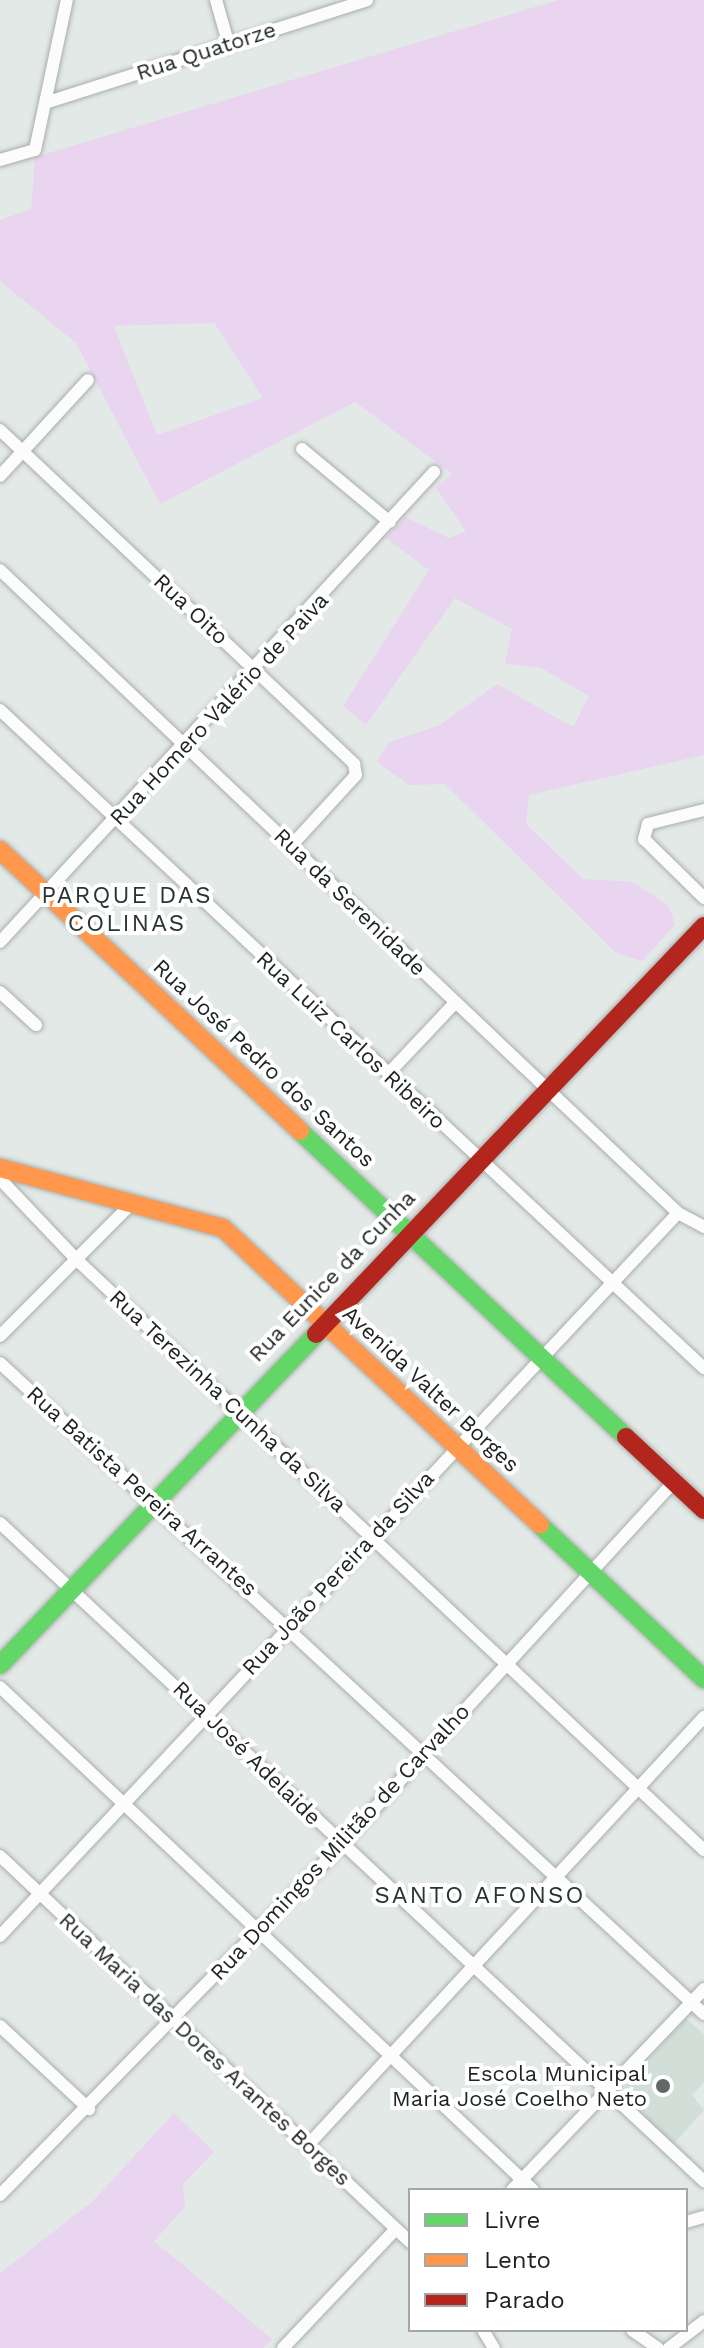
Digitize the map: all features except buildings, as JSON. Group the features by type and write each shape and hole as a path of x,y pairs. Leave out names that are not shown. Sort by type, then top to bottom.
{"street":[{"path":"0,160 35,150 67,0"},
{"path":"216,0 228,42"},
{"name":"Rua Quatorze","path":"45,103 327,6 367,0"},
{"path":"0,476 88,380"},
{"name":"Rua Oito","path":"0,430 256,670 356,769 291,846"},
{"path":"302,449 390,522"},
{"name":"Rua Homero Valério de Paiva","path":"0,942 187,745 434,472"},
{"name":"Rua da Serenidade","path":"0,570 678,1213 704,1227"},
{"name":"Rua Luiz Carlos Ribeiro","path":"0,710 704,1368"},
{"path":"704,810 648,824 644,839 704,898"},
{"name":"Rua José Pedro dos Santos","path":"0,850 704,1510"},
{"name":"Rua Eunice da Cunha","path":"0,1665 321,1320 704,926"},
{"path":"0,992 36,1025"},
{"path":"388,1074 455,1003"},
{"name":"Avenida Valter Borges","path":"0,1168 129,1206 223,1228 704,1679"},
{"name":"Rua Terezinha Cunha da Silva","path":"0,1179 77,1260 704,1850"},
{"path":"0,1336 129,1206"},
{"name":"Rua João Pereira da Silva","path":"0,1936 124,1807 456,1445 613,1286 678,1213"},
{"name":"Rua Batista Pereira Arrantes","path":"0,1363 154,1499 704,2014"},
{"name":"Rua Domingos Militão de Carvalho","path":"0,2195 89,2109 342,1844 423,1752 674,1482"},
{"name":"Rua José Adelaide","path":"0,1523 208,1714 342,1844 704,2181"},
{"path":"0,1687 531,2188"},
{"path":"307,2146 704,1717"},
{"name":"Rua Maria das Dores Arantes Borges","path":"0,1856 408,2240"},
{"path":"514,2188 704,1989"},
{"path":"0,2026 89,2109"},
{"path":"283,2348 396,2229"},
{"path":"669,2348 704,2321"},
{"path":"635,2332 658,2348"}],"shaded area":[{"path":"558,0 704,0 704,755 529,795 526,824 583,879 633,882 669,906 675,925 642,961 616,953 445,784 409,785 377,762 389,742 440,725 497,684 573,727 589,696 541,668 505,664 512,629 455,598 366,725 343,706 429,570 386,538 405,517 449,538 466,531 436,488 452,474 355,402 160,504 76,343 0,281 0,220 31,209 35,157","holes":["214,323 263,398 157,435 114,326"]},
{"name":"Escola Municipal Maria José Coelho Neto","path":"686,2019 704,2034 704,2082 692,2095 704,2110 672,2146 622,2090"},
{"path":"174,2113 214,2152 183,2184 185,2207 154,2241 272,2339 263,2348 0,2348 0,2273 92,2202"}],"traffic: fast":[{"path":"300,1131 626,1437"},
{"path":"0,1665 316,1334"},
{"path":"540,1525 704,1679"}],"traffic: slow":[{"path":"0,850 300,1131"},
{"path":"0,1168 223,1228 540,1525"}],"traffic: jam":[{"path":"316,1334 704,926"},
{"path":"626,1437 704,1510"}],"place":[{"name":"Escola Municipal Maria José Coelho Neto","path":"663,2086"}],"district":[{"name":"PARQUE DAS COLINAS","path":"127,910"},
{"name":"SANTO AFONSO","path":"480,1896"}]}
